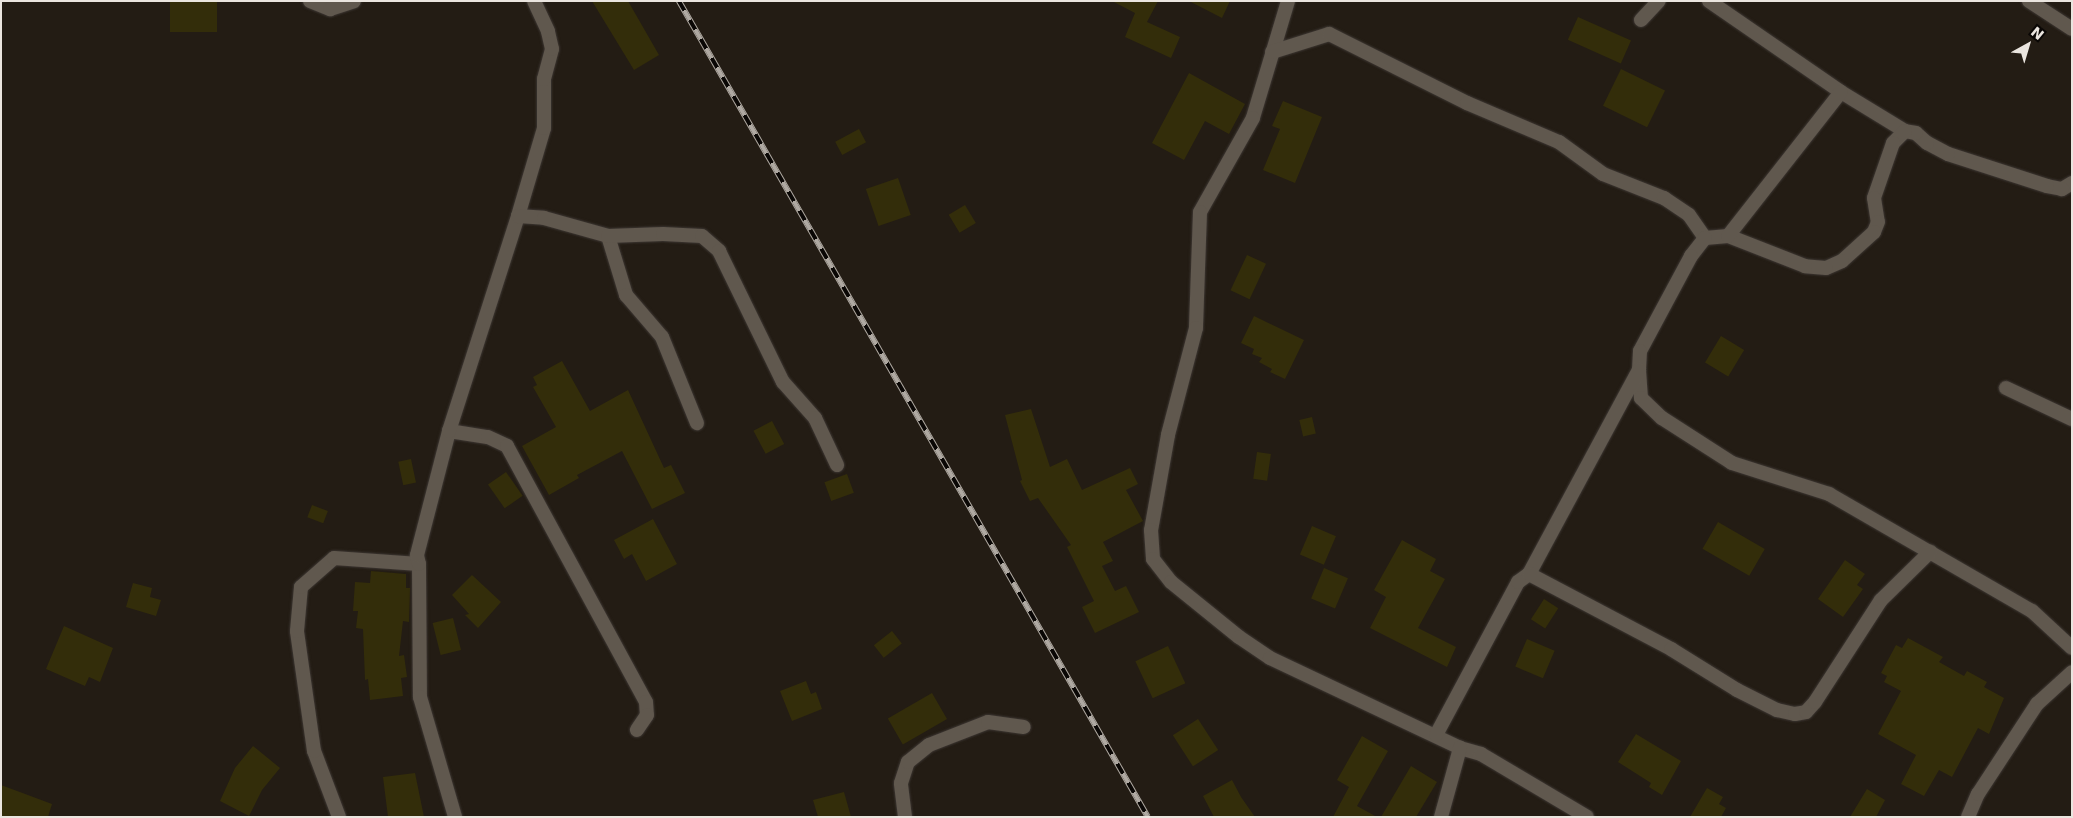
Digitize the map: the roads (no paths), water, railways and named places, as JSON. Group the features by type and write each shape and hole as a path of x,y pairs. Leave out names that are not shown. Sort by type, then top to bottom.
{"street":[{"path":"310,1 330,10 354,1"},
{"path":"455,817 420,696 419,564 417,556 449,431 518,216 544,128 544,79 552,49 548,31 534,1"},
{"path":"1288,1 1253,118 1200,212 1196,328 1161,473 1150,530 1153,559 1171,582 1239,638 1270,658 1460,748 1481,754 1587,817"},
{"path":"1641,20 1659,1"},
{"path":"1709,1 1841,92 1905,131 1916,134 1926,143 1948,154 2048,186 2062,189 2072,183"},
{"path":"2029,1 2071,28"},
{"path":"1272,52 1329,34 1467,103 1559,142 1603,174 1664,198 1689,215 1705,238"},
{"path":"1728,236 1841,92"},
{"path":"1905,131 1893,144 1874,198 1878,222 1874,232 1842,261 1826,268 1805,266 1728,236 1705,238 1691,256 1640,352 1638,370 1642,398 1662,418 1732,463 1829,494 2032,611 2072,648"},
{"path":"518,216 544,218 608,236 663,234 702,236 719,251 783,382 815,418 837,465"},
{"path":"608,236 626,294 662,337 697,423"},
{"path":"1436,735 1518,582 1529,574 1638,370"},
{"path":"2006,388 2072,420"},
{"path":"449,431 488,436 506,446 646,702 647,715 637,730"},
{"path":"1529,574 1671,649 1737,690 1777,710 1795,714 1806,712 1815,702 1872,612 1930,552"},
{"path":"339,817 314,751 297,631 301,587 334,558 419,564"},
{"path":"1968,817 1978,794 2037,704 2072,672"},
{"path":"905,817 900,783 908,762 929,745 988,722 1024,727"},
{"path":"1441,817 1460,748"}],"railway":[{"path":"679,1 1148,817"}]}
